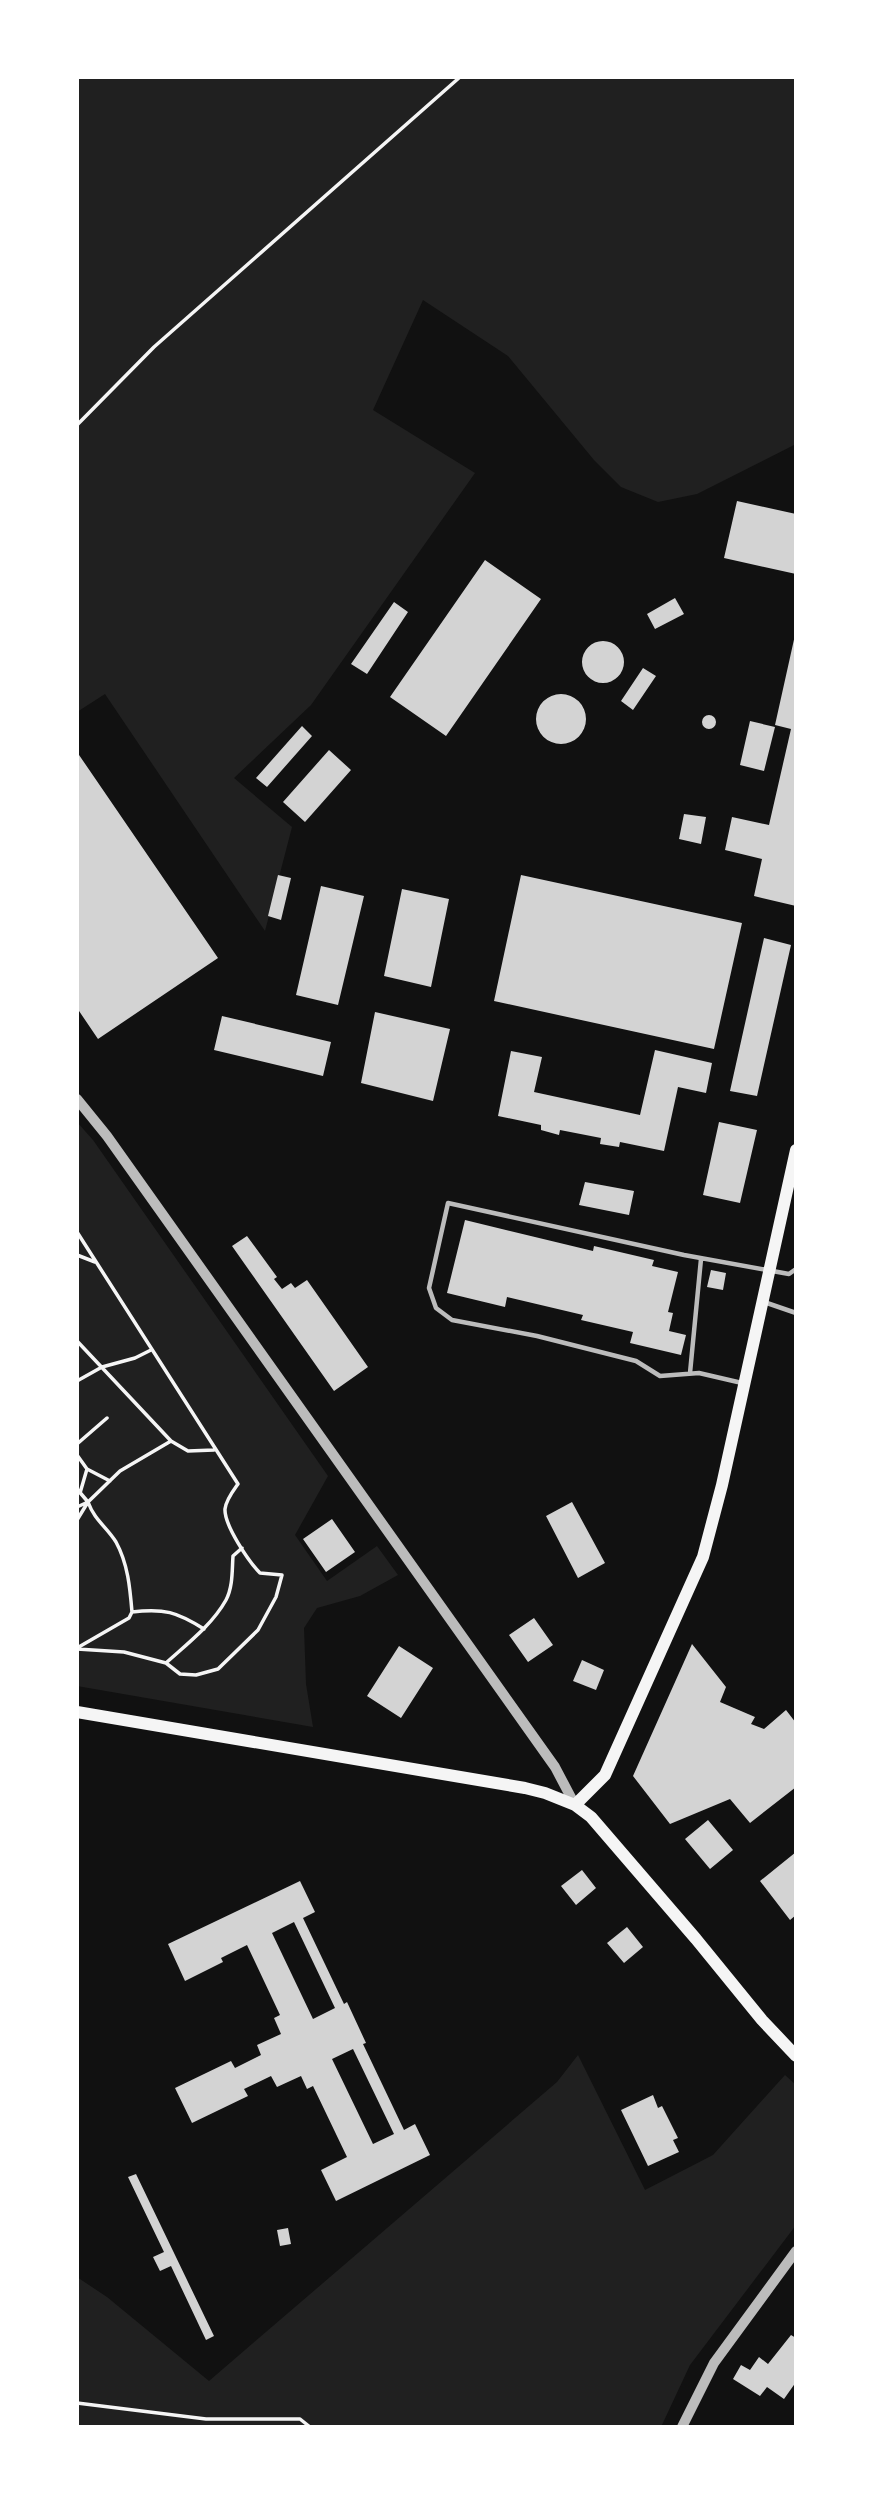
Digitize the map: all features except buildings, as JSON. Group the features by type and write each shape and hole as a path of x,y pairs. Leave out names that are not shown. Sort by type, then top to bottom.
{"main road":[{"path":"575,1805 606,1775 703,1557 722,1485 796,1150"},
{"path":"77,1712 525,1788 575,1805 610,1838 762,2020 796,2056"}],"street":[{"path":"77,1099 107,1136 555,1767 575,1805"},
{"path":"682,2427 714,2363 796,2251"}],"lane":[{"path":"743,1383 699,1373 660,1376 624,1358 537,1336 452,1320 436,1308 429,1288 448,1203 701,1259 789,1274 796,1269"},
{"path":"690,1373 701,1259"},
{"path":"762,1301 796,1313"}],"path":[{"path":"77,425 154,347 460,77"},
{"path":"77,1232 238,1484 228,1499 225,1511 242,1548 260,1573 282,1575 276,1597 258,1630 218,1669 196,1675 180,1674 166,1663 124,1652 77,1648"},
{"path":"77,1255 96,1262"},
{"path":"77,1341 171,1441 188,1451 214,1450"},
{"path":"77,1381 102,1367 135,1358 151,1350"},
{"path":"77,1444 107,1418"},
{"path":"77,1520 88,1502 110,1481 129,1466 171,1441"},
{"path":"77,1455 87,1469 110,1481"},
{"path":"77,1648 129,1618 132,1612 125,1561 116,1542 93,1516 88,1502 78,1491 87,1469"},
{"path":"77,1507 88,1502"},
{"path":"166,1663 204,1629 227,1599 233,1556 242,1548"},
{"path":"132,1612 152,1609 169,1611 182,1615 204,1629"},
{"path":"77,2403 206,2419 300,2419 310,2427"}],"shaded area":[{"path":"77,77 796,77 796,444 697,494 658,502 621,487 594,460 508,356 423,300 373,410 475,473 311,705 234,778 292,827 265,931 105,694 77,712"},
{"path":"77,1122 93,1140 328,1476 295,1535 327,1581 377,1546 398,1575 360,1596 317,1608 304,1628 306,1684 313,1727 77,1686"},
{"path":"578,2055 645,2190 713,2155 785,2075 796,2085 796,2225 690,2365 661,2427 77,2427 77,2277 107,2297 209,2381 557,2082"}]}
